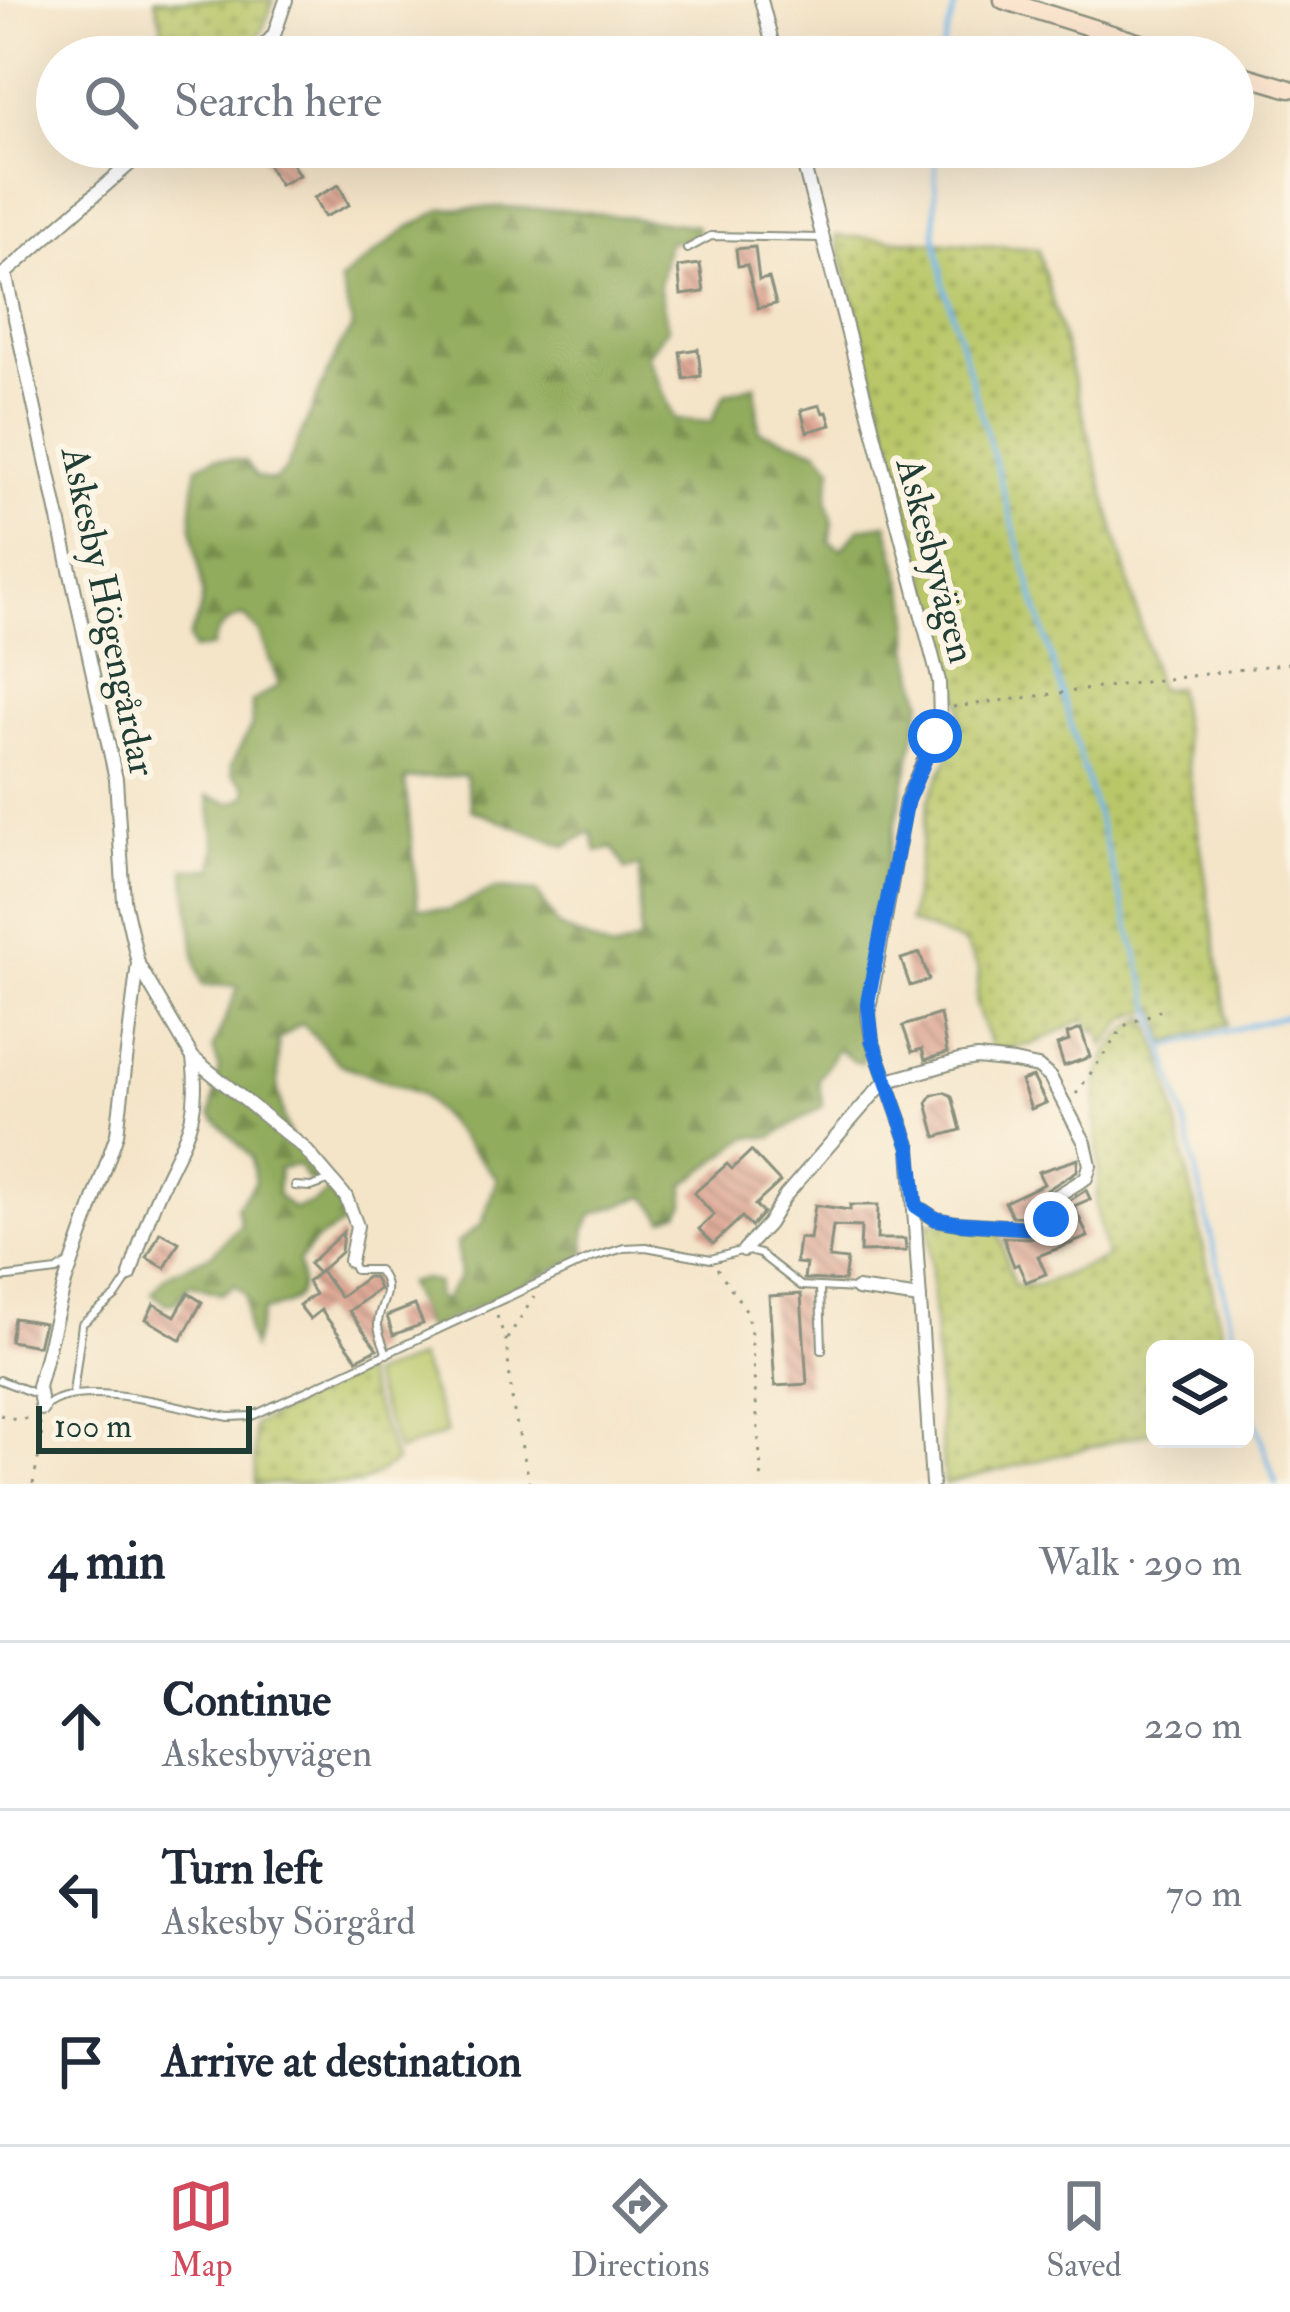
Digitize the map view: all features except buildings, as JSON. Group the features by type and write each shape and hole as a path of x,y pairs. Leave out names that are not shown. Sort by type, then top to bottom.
{"street":[{"path":"273,36 286,0"},
{"path":"761,0 770,36"},
{"path":"1003,0 1118,36"},
{"path":"1254,78 1290,89"},
{"path":"2,275 125,168"},
{"name":"Askesbyvägen","path":"805,168 939,681 942,708 907,801 868,1000 870,1029 910,1148 932,1484"},
{"name":"Askesby Högengårdar","path":"2,275 118,791 121,877 138,963 117,1134 72,1259 38,1394 42,1409"},
{"name":"Askesby Högengårdar","path":"138,963 193,1058 304,1148 346,1197 357,1226 350,1261"},
{"name":"Askesby Högengårdar","path":"130,1275 154,1202 193,1123 193,1058"},
{"path":"744,1250 785,1196 888,1081 976,1058 1038,1067 1050,1077 1068,1106 1090,1165 1086,1178 1055,1198 1051,1219 1033,1228 957,1223 936,1219 916,1206"},
{"path":"857,1289 920,1298"}],"lane":[{"path":"687,249 711,236 823,238"},
{"path":"295,1186 311,1187 333,1179"},
{"path":"42,1409 56,1397 73,1394 243,1417 260,1413 624,1249 646,1247 711,1259 744,1250 760,1254 801,1286 857,1289"},
{"path":"0,1278 57,1270 72,1259"},
{"path":"350,1261 355,1270 378,1270 386,1281 386,1303 378,1326 387,1354"},
{"path":"73,1394 82,1324 116,1296 130,1275"},
{"path":"820,1288 822,1350"},
{"path":"0,1380 38,1394"}],"path":[{"path":"942,708 1290,663"},
{"path":"1068,1106 1124,1026 1162,1009"},
{"path":"711,1259 746,1310 752,1334 762,1484"},
{"path":"506,1341 542,1282"},
{"path":"491,1306 506,1341 513,1407 530,1484"},
{"path":"0,1415 20,1420 42,1409 42,1441 33,1484"}],"green space":[{"path":"155,0 274,0 258,36 164,36"},
{"path":"443,209 570,210 696,226 697,233 686,241 668,241 659,286 668,328 647,355 675,420 711,422 725,394 755,385 759,431 818,450 832,467 827,501 833,523 829,541 841,549 860,528 887,524 910,609 910,647 922,702 860,989 862,1063 838,1048 818,1080 823,1106 772,1137 748,1137 684,1185 685,1203 679,1213 664,1219 646,1196 593,1214 585,1230 586,1254 427,1330 407,1283 424,1279 437,1283 436,1297 443,1301 460,1276 457,1243 482,1224 497,1178 421,1094 340,1064 302,1023 278,1040 278,1091 290,1138 322,1174 315,1182 306,1179 298,1165 279,1168 277,1195 293,1209 329,1191 348,1221 315,1241 298,1262 301,1284 296,1297 263,1311 252,1347 246,1295 235,1285 221,1294 190,1284 175,1303 166,1304 152,1293 167,1275 212,1254 241,1224 236,1207 255,1183 251,1157 211,1115 219,1067 213,1048 239,986 203,985 185,869 213,869 216,847 208,796 230,803 246,797 246,786 232,774 231,765 252,725 252,702 279,685 260,633 244,616 223,626 212,647 193,650 189,637 202,605 192,515 197,466 215,458 245,461 256,477 273,481 285,471 339,348 353,327 340,281 406,229","holes":["465,775 472,810 566,846 591,831 597,852 613,848 626,870 640,866 640,941 613,951 559,927 537,892 495,889 447,911 418,908 405,779"]},
{"path":"836,236 1038,249 1158,689 1176,687 1228,1024 1167,1043 1158,1007 1126,1019 1104,1046 1099,1031 1093,1031 1085,1019 1033,1044 993,1051 976,1005 979,969 964,943 909,922 929,799 961,729 960,703"},
{"path":"1148,1017 1165,1067 1223,1340 1146,1340 1146,1433 944,1484 928,1222 997,1228 1014,1286 1039,1285 1106,1258 1096,1202 1096,1100 1104,1061 1128,1030"},
{"path":"419,1358 447,1433 398,1451 370,1376"},
{"path":"362,1372 396,1462 360,1484 255,1484 254,1425"}],"waterway":[{"path":"946,36 957,0"},
{"path":"936,168 935,233 944,285 1185,1121 1235,1340"},
{"path":"1164,1047 1290,1015"},
{"path":"1254,1418 1276,1484"}],"route":[{"path":"935,736 907,801 868,1000 870,1029 905,1127 916,1206 936,1219 957,1223 1033,1228 1051,1219"}]}
